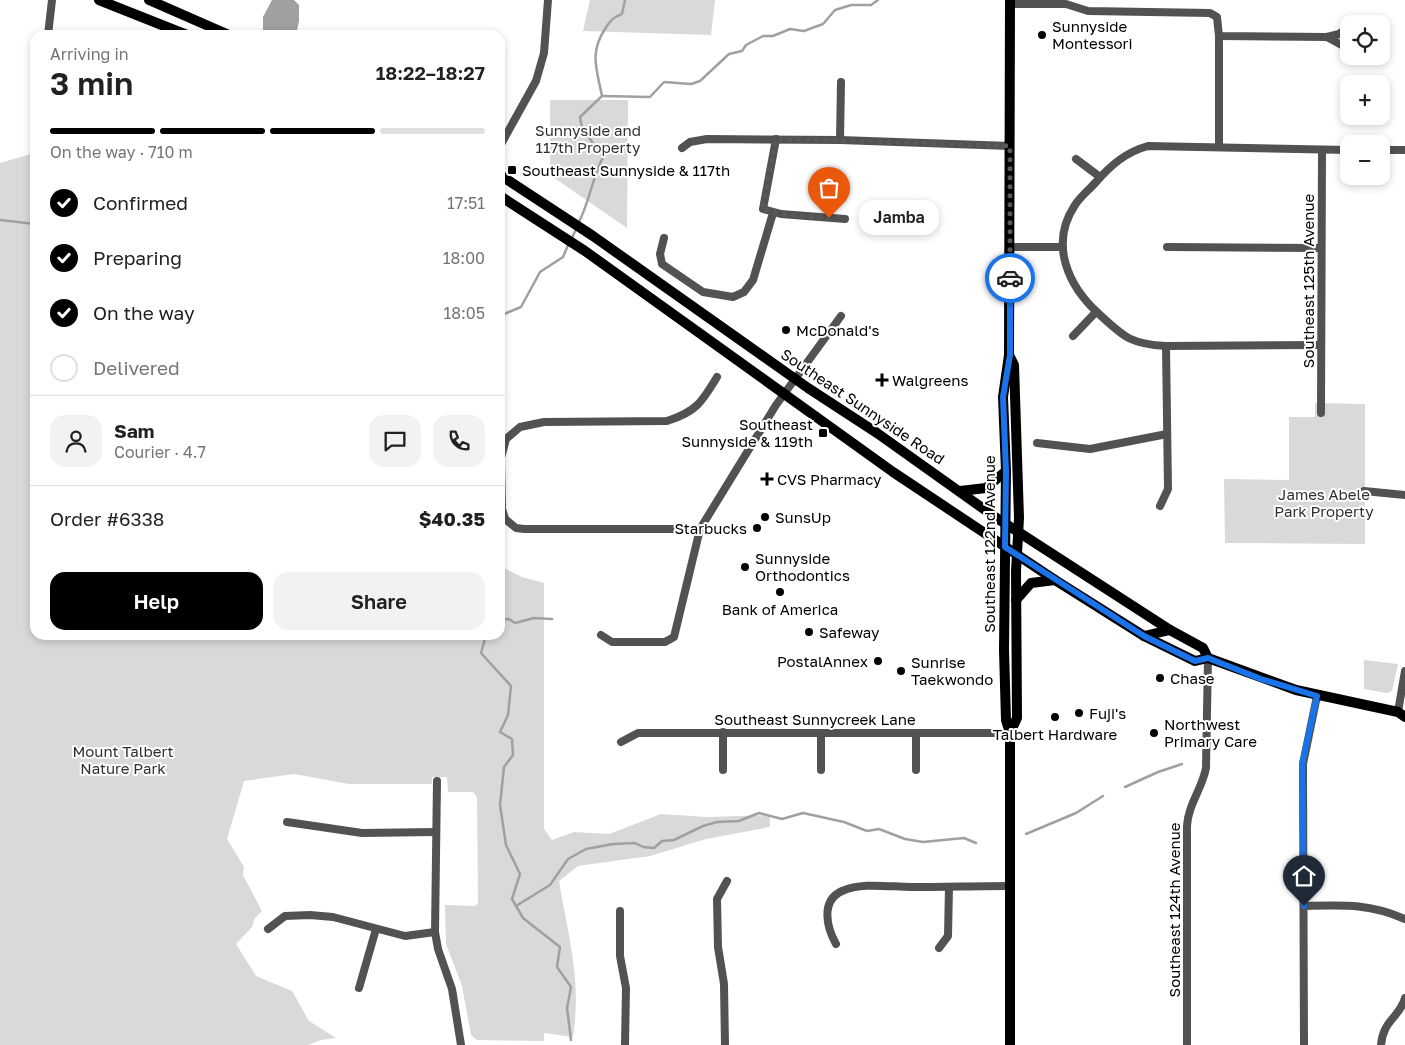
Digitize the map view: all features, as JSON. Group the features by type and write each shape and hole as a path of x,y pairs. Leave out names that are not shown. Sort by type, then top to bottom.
{"main road":[{"path":"99,0 174,30"},
{"path":"153,1 217,30"},
{"name":"Southeast 122nd Avenue","path":"1010,2 1010,355 1003,397 1006,471 1004,650 1006,720 1010,733 1010,1045"},
{"name":"Southeast Sunnyside Road","path":"505,178 593,236 795,379 1006,524 1170,630 1203,648 1208,658"},
{"name":"Southeast Sunnyside Road","path":"505,199 544,223 894,472 1005,547 1144,636 1195,661 1208,658 1261,679 1317,696 1403,713"},
{"name":"Southeast 122nd Avenue","path":"1010,355 1014,365 1019,455 1016,600 1017,718 1010,733"},
{"path":"960,491 986,488 1006,471"},
{"path":"1016,600 1031,583 1056,580"},
{"path":"1144,636 1170,630"},
{"path":"1004,650 1008,653 1010,679 1016,685"}],"street":[{"path":"49,30 52,0"},
{"path":"505,137 536,81 544,53 548,0"},
{"path":"1010,2 1066,4 1088,11 1210,13 1217,17 1219,36 1219,146"},
{"path":"1219,36 1327,36 1340,33"},
{"path":"1327,36 1340,44"},
{"path":"840,140 841,82"},
{"path":"682,148 699,139 840,140 1010,146"},
{"path":"776,139 762,209 773,213 845,220"},
{"path":"1322,345 1166,346 1146,345 1131,341 1096,312 1070,281 1063,247 1066,225 1075,204 1123,156 1148,146 1340,150"},
{"name":"Southeast 125th Avenue","path":"1321,413 1322,150"},
{"path":"1390,150 1405,150"},
{"path":"1076,159 1100,177"},
{"path":"664,238 660,254 662,264 703,292 733,297 744,292 752,280 773,213"},
{"path":"1011,247 1063,247"},
{"path":"1167,247 1321,248"},
{"path":"1073,336 1096,312"},
{"path":"600,635 612,642 665,642 674,637 700,529 784,393 841,316"},
{"path":"1160,506 1168,489 1166,346"},
{"path":"505,442 520,427 544,422 667,421 682,416 699,405 717,377"},
{"path":"1037,443 1090,449 1167,434"},
{"path":"1364,491 1405,495"},
{"path":"505,522 516,528 524,529 700,529"},
{"name":"Southeast 124th Avenue","path":"1187,1045 1187,826 1190,809 1206,768 1208,658"},
{"path":"1403,713 1405,671"},
{"path":"1304,1045 1302,764 1317,696"},
{"path":"723,732 723,770"},
{"name":"Southeast Sunnycreek Lane","path":"621,742 638,733 1010,733"},
{"path":"820,733 820,770"},
{"path":"916,733 916,770"},
{"path":"437,781 434,932 452,989 461,1045"},
{"path":"287,822 362,833 436,832"},
{"path":"725,1045 724,984 718,948 717,899 727,881"},
{"path":"836,944 829,931 828,908 832,899 841,891 866,886 1010,886"},
{"path":"939,948 948,936 949,887"},
{"path":"1304,906 1361,905 1384,909 1405,919"},
{"path":"620,911 620,956 626,988 625,1045"},
{"path":"268,929 285,916 310,915 333,917 404,936 434,932"},
{"path":"359,988 376,929"},
{"path":"1381,1045 1383,1030 1405,998"}],"green space":[{"path":"590,0 715,0 711,35 583,31"},
{"name":"Sunnyside and 117th Property","path":"550,100 628,100 627,228 550,175"},
{"name":"Mount Talbert Nature Park","path":"30,154 30,640 505,640 505,568 522,577 544,583 544,829 552,840 574,832 609,834 661,814 707,817 770,815 770,827 706,839 650,856 578,866 559,881 575,977 576,996 573,1037 544,1033 544,1041 477,1040 471,1035 462,986 446,944 445,905 475,906 478,903 477,797 473,792 448,792 447,777 432,777 432,784 349,784 294,774 244,781 227,839 244,867 243,875 262,911 255,918 252,927 236,944 256,976 292,991 309,1021 336,1038 321,1040 308,1045 0,1045 0,163"},
{"name":"James Abele Park Property","path":"1315,403 1365,404 1365,544 1225,543 1224,479 1289,480 1289,417 1315,417"},
{"path":"1364,660 1398,664 1392,691 1387,693 1364,689"}],"shaded area":[{"path":"272,0 294,0 299,5 297,30 263,30 263,17"}],"waterway":[{"path":"579,222 603,157 582,128 580,117 602,96 596,62 597,46 608,24 622,14 625,0"},
{"path":"602,96 650,97 664,82 691,84 700,81 729,54 742,51 746,45 763,36 773,36 790,29 804,31 823,24 835,10 851,5 871,5 878,0"},
{"path":"0,220 30,223"},
{"path":"572,238 577,227"},
{"path":"505,314 521,307 540,272 563,257 569,243"},
{"path":"505,619 509,619 515,623 534,618 552,619"},
{"path":"485,640 481,653 511,686 508,715 500,732 512,739 513,755 504,767 500,805 506,845 520,874 512,899 523,918 560,947 557,967 571,987 567,1008 571,1040"},
{"path":"1125,787 1158,772 1182,764"},
{"path":"1026,834 1076,813 1103,796"},
{"path":"516,906 550,885 568,859 586,849 613,844 635,843 643,847 654,848 662,841 674,840 703,826 717,822 739,821 759,813 782,819 803,813 844,822 867,831 879,829 905,839 923,842 964,838 976,843"}],"way so far":[{"path":"829,218 773,213 762,209 776,139 1010,146 1010,278"}],"place":[{"name":"Sunnyside Montessori","path":"1042,35"},
{"name":"Southeast Sunnyside & 117th","path":"512,170"},
{"name":"Jamba","path":"829,218"},
{"name":"McDonald's","path":"786,330"},
{"name":"Walgreens","path":"882,380"},
{"name":"Southeast Sunnyside & 119th","path":"823,433"},
{"name":"CVS Pharmacy","path":"767,479"},
{"name":"SunsUp","path":"765,517"},
{"name":"Starbucks","path":"757,528"},
{"name":"Sunnyside Orthodontics","path":"745,567"},
{"name":"Bank of America","path":"780,592"},
{"name":"Safeway","path":"809,632"},
{"name":"PostalAnnex","path":"878,661"},
{"name":"Sunrise Taekwondo","path":"901,671"},
{"name":"Chase","path":"1160,678"},
{"name":"Fuji's","path":"1079,713"},
{"name":"Talbert Hardware","path":"1055,717"},
{"name":"Northwest Primary Care","path":"1154,733"}],"route":[{"path":"1010,278 1010,355 1006,365 1003,397 1006,471 1005,547 1144,636 1195,661 1208,658 1281,686 1317,696 1302,764 1304,906"}]}
